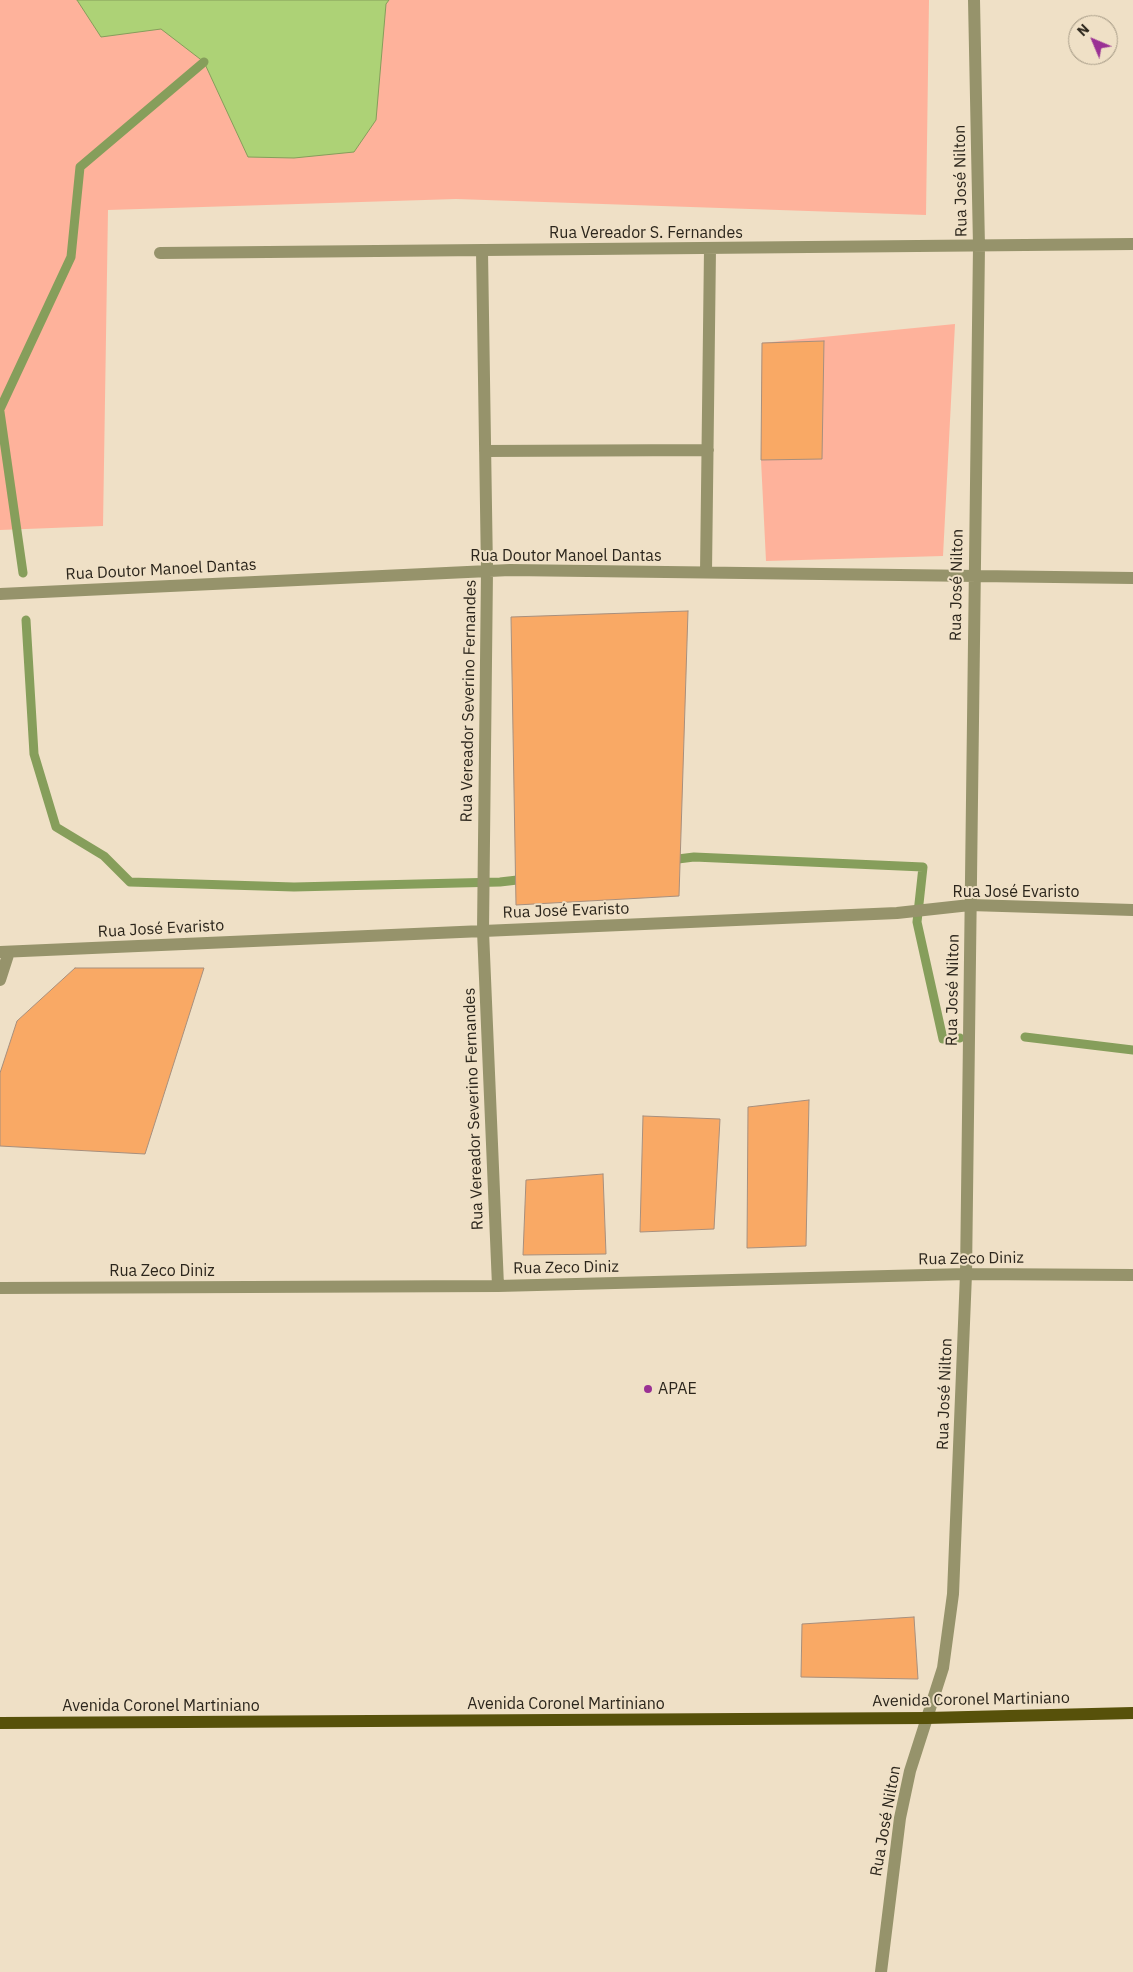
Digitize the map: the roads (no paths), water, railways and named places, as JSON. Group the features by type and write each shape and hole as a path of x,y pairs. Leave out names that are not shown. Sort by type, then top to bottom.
{"main road":[{"name":"Avenida Coronel Martiniano","path":"0,1723 927,1718 1133,1713"}],"street":[{"name":"Rua José Nilton","path":"881,1972 900,1818 910,1771 943,1668 953,1594 966,1274 979,246 974,0"},
{"name":"Rua Vereador S. Fernandes","path":"160,253 1133,244"},
{"path":"706,572 710,249"},
{"name":"Rua Vereador Severino Fernandes","path":"482,251 487,571 484,931 498,1286"},
{"path":"485,451 708,450"},
{"name":"Rua Doutor Manoel Dantas","path":"0,594 487,571 1133,578"},
{"name":"Rua José Evaristo","path":"4,952 897,913 970,905 1133,910"},
{"path":"0,980 4,952"},
{"name":"Rua Zeco Diniz","path":"0,1288 498,1286 966,1274 1133,1274"}],"waterway":[{"path":"0,409 71,257 80,167 204,62"},
{"path":"0,412 23,573"},
{"path":"26,620 34,754 56,827 104,856 130,882 294,887 500,882 526,879"},
{"path":"670,860 694,857 923,867 917,922 943,1039 960,1038"},
{"path":"1025,1037 1133,1050"}],"place":[{"name":"APAE","path":"648,1389"}]}
